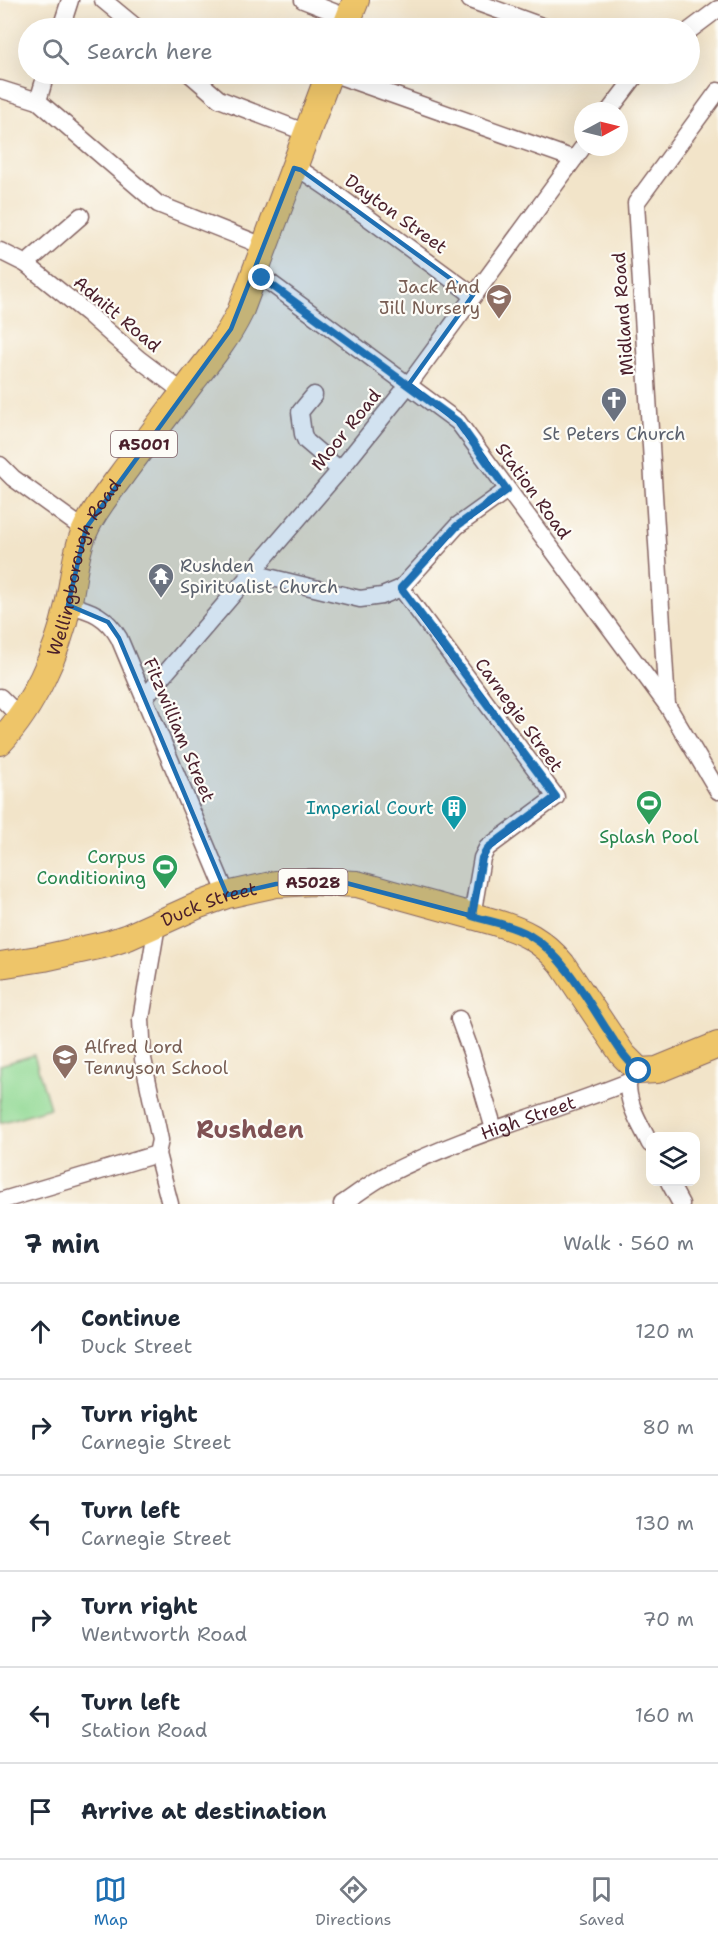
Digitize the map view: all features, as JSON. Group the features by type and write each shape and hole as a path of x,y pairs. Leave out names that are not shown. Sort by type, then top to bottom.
{"main road":[{"name":"Wellingborough Road","path":"0,742 20,717 48,667 58,642 68,605 79,547 95,511 231,329 255,275 325,84"},
{"name":"Duck Street","path":"0,965 78,951 120,940 227,895 276,884 346,883 472,916 517,929 531,936 552,952 579,989 623,1055 633,1077"},
{"name":"High Street","path":"633,1077 657,1070 718,1045"}],"street":[{"path":"64,18 70,0"},
{"path":"103,0 124,18"},
{"path":"303,0 350,16"},
{"path":"470,0 520,18"},
{"path":"700,22 718,9"},
{"path":"38,101 43,84"},
{"path":"202,84 219,99 307,133"},
{"path":"365,84 574,152"},
{"path":"616,102 629,84"},
{"path":"0,89 38,101 158,204 266,246"},
{"name":"Midland Road","path":"667,705 636,203 718,91"},
{"name":"Moor Road","path":"145,697 340,470 409,384 576,156"},
{"name":"Dayton Street","path":"294,168 302,170 329,189 473,295"},
{"path":"26,264 81,216"},
{"name":"Adnitt Road","path":"0,251 26,264 184,393"},
{"name":"Station Road","path":"255,275 265,279 458,422 667,705 718,791"},
{"path":"314,395 300,412 303,434 306,441 340,470"},
{"path":"0,465 13,478 78,525 86,528"},
{"path":"252,573 360,599 382,596 401,588 457,526 507,490"},
{"name":"Carnegie Street","path":"401,588 556,797 488,848 482,858 472,916"},
{"name":"Fitzwilliam Street","path":"68,605 84,609 108,622 119,638 227,895"},
{"path":"0,697 20,717"},
{"path":"157,925 141,1019 143,1059 160,1140 157,1154 170,1204"},
{"path":"459,1020 494,1129"},
{"path":"633,1077 627,1093 646,1134"},
{"name":"High Street","path":"342,1204 386,1175 428,1155 633,1077"},
{"path":"0,1201 157,1154"},
{"path":"671,1186 681,1204"}],"highlighted area":[{"path":"294,168 301,170 473,295 409,384 458,422 507,490 457,526 401,588 556,797 487,848 472,916 346,883 276,884 227,895 119,638 108,622 68,605 86,528 231,329"}],"green space":[{"path":"34,1055 50,1108 0,1123 0,1065"}],"place":[{"name":"Jack And Jill Nursery","path":"499,320"},
{"name":"St Peters Church","path":"614,423"},
{"name":"Rushden Spiritualist Church","path":"161,599"},
{"name":"Splash Pool","path":"649,826"},
{"name":"Imperial Court","path":"454,831"},
{"name":"Corpus Conditioning","path":"165,890"},
{"name":"Alfred Lord Tennyson School","path":"65,1080"}],"district":[{"name":"Rushden","path":"250,1130"}],"route":[{"path":"262,278 458,422 507,490 457,526 401,588 556,797 483,854 472,916 517,929 531,936 552,952 628,1062 639,1071"}]}
